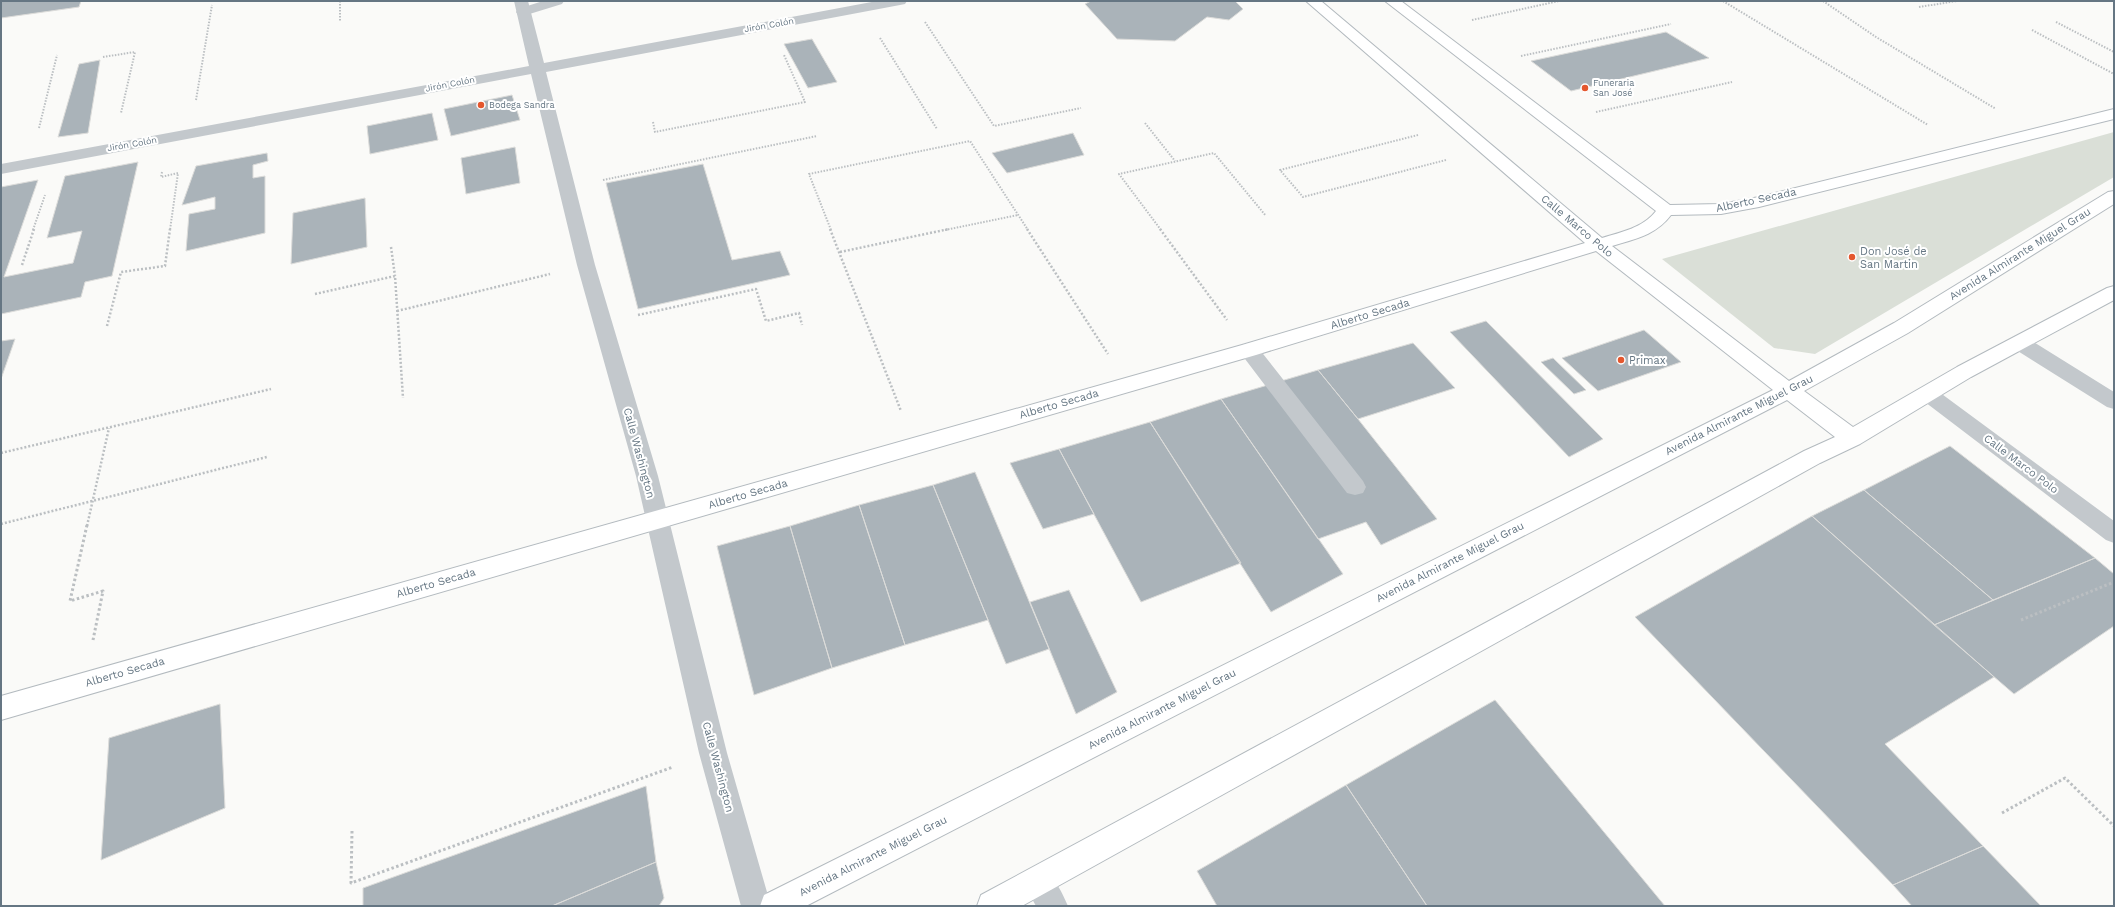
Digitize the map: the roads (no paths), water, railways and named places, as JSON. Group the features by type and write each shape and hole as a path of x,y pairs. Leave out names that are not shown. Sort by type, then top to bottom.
{"main road":[{"name":"Calle Marco Polo","path":"1313,1 1599,245 1788,391 1852,438"},
{"path":"1392,1 1666,210"},
{"name":"Alberto Secada","path":"1,708 1127,384 1250,350 1636,233 1657,222 1666,210 1721,209 1759,202 2114,114"},
{"name":"Avenida Almirante Miguel Grau","path":"774,906 1788,391 1901,328 2114,196"},
{"path":"992,906 1791,468 1852,438 1964,372 2114,292"}],"street":[{"path":"522,6 557,1"},
{"name":"Jirón Colón","path":"1,169 861,8 878,3 900,1"},
{"name":"Calle Washington","path":"522,6 586,266 647,476 656,520 713,753 756,906"},
{"path":"2020,343 2114,402"},
{"path":"1250,350 1355,487"},
{"name":"Calle Marco Polo","path":"1928,394 2114,534"},
{"path":"1037,881 1053,906"}],"place":[{"name":"Funeraria San José","path":"1585,88"},
{"name":"Bodega Sandra","path":"481,105"},
{"name":"Don José de San Martin","path":"1852,257"},
{"name":"Primax","path":"1621,360"}]}
